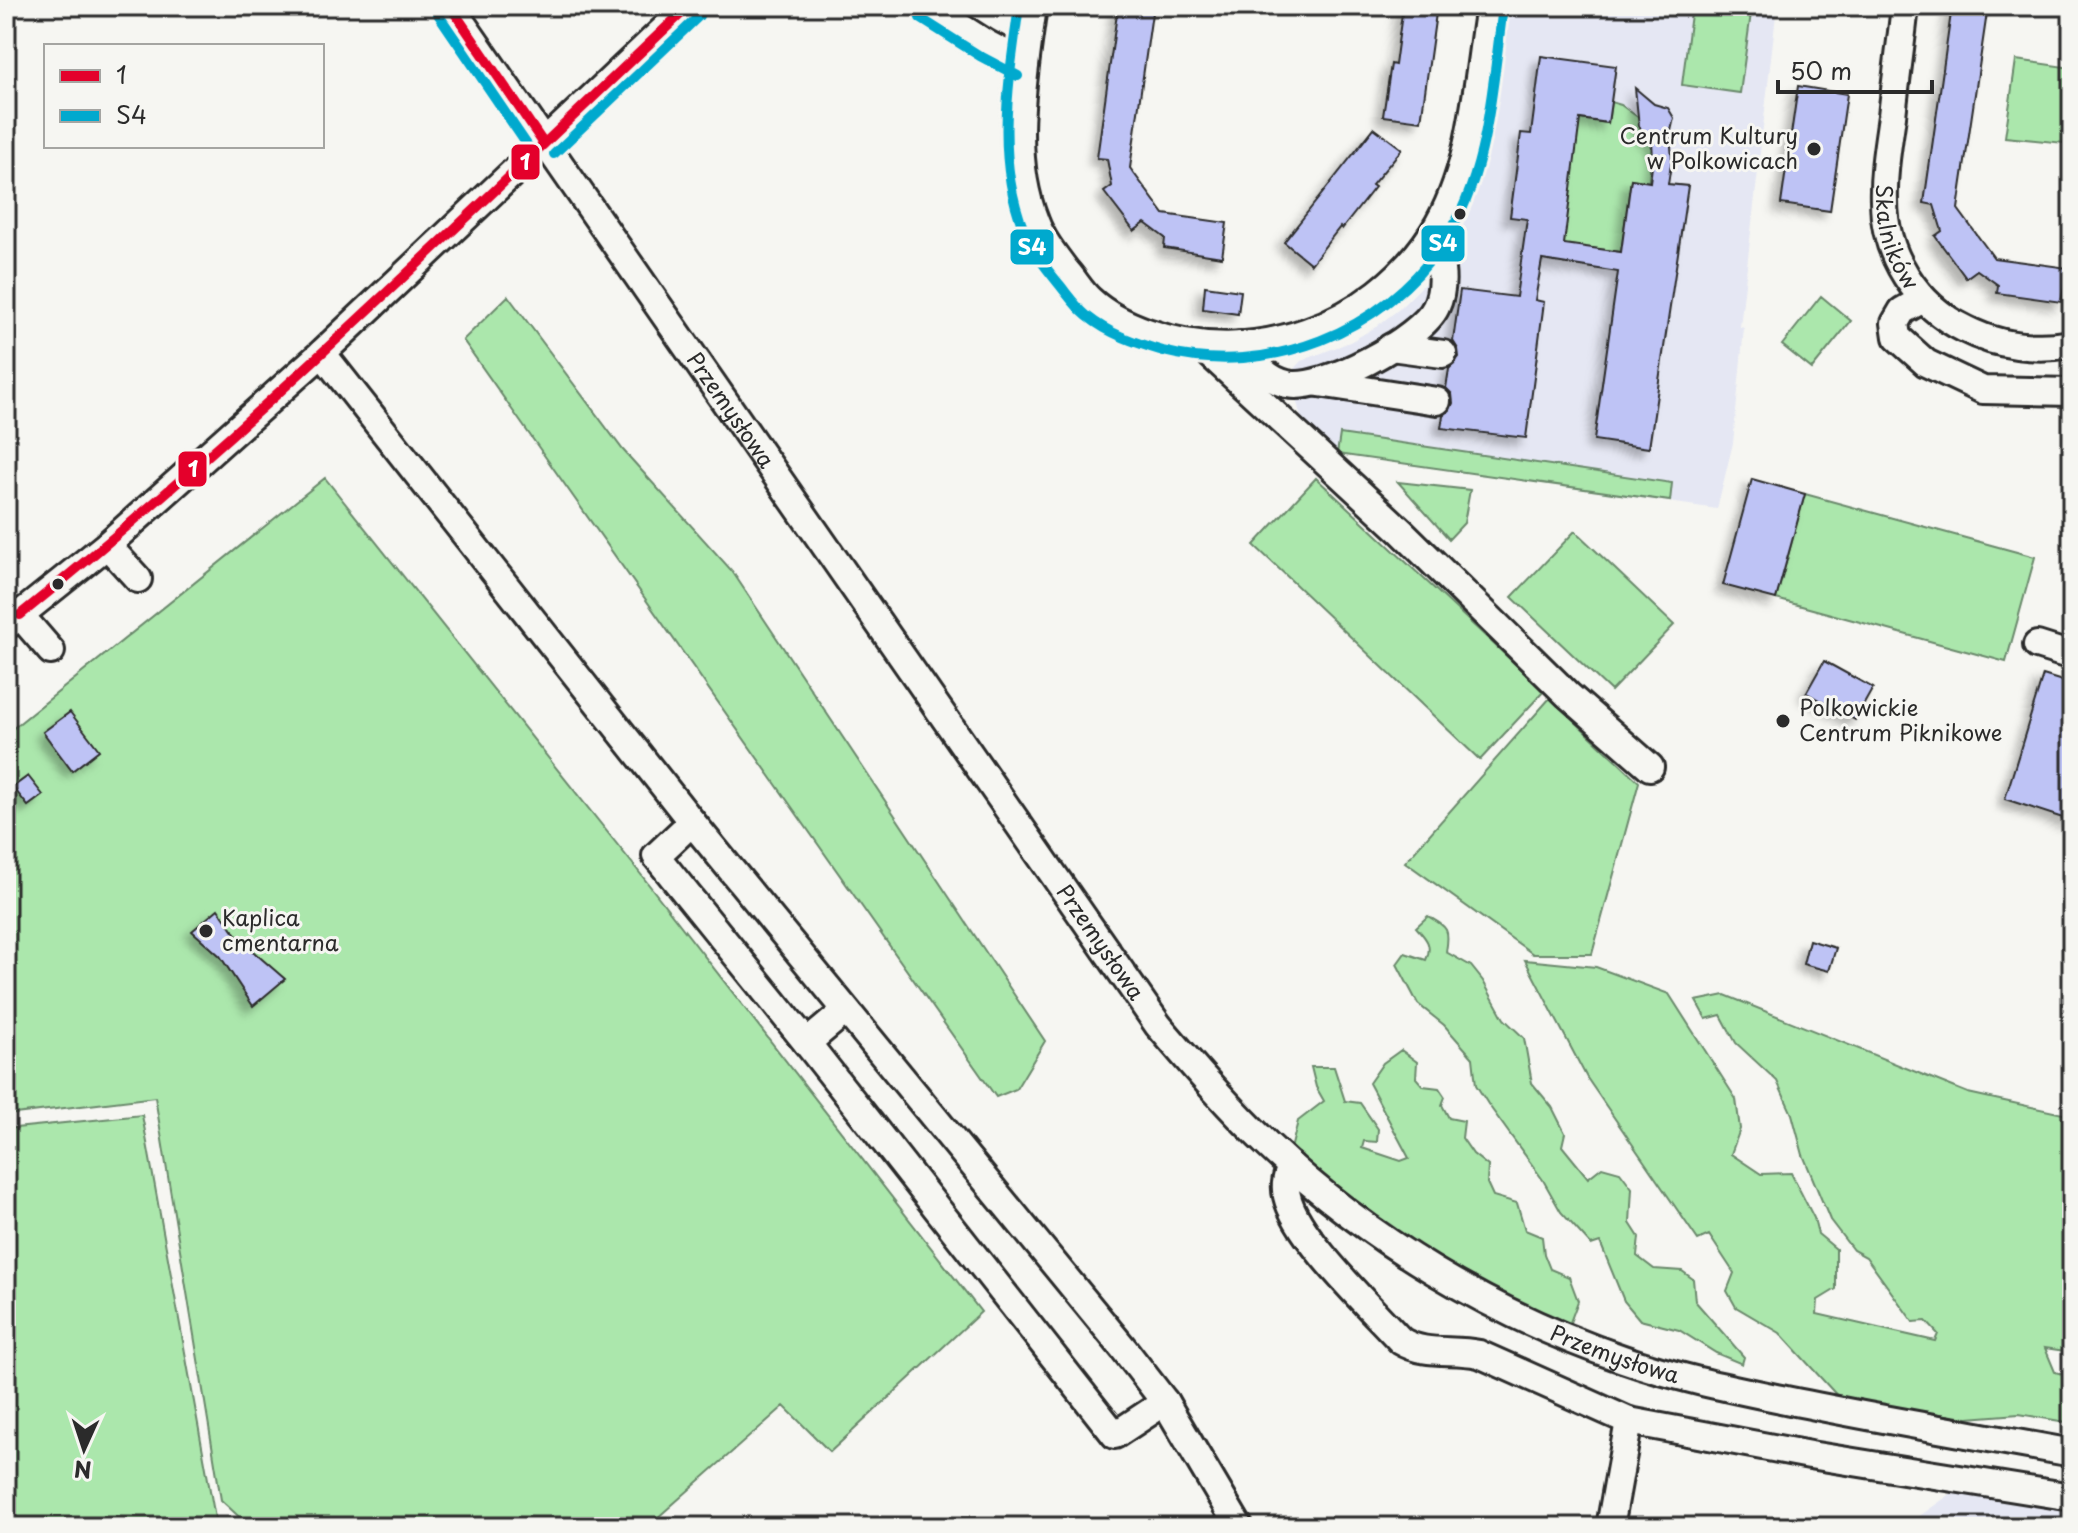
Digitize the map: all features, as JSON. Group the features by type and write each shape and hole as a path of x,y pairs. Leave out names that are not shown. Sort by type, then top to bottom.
{"street":[{"name":"Przemysłowa","path":"450,6 1158,1025 1213,1090 1291,1166 1357,1219 1453,1283 1541,1327 1622,1359 1703,1383 2072,1453"},
{"path":"51,651 13,620 107,545 322,353 689,6"},
{"path":"927,6 1025,64"},
{"path":"1033,6 1025,64 1020,157 1024,184 1042,237 1090,300 1123,323 1172,341 1210,346 1275,341 1315,331 1361,307 1397,276 1432,235 1456,186 1465,159 1489,6"},
{"name":"Skalników","path":"1905,6 1885,165 1883,205 1898,265 1923,299 1951,323 1981,337 2042,349 2071,349"},
{"path":"1319,383 1367,362 1431,315 1436,306 1443,267 1432,235"},
{"path":"1923,299 1902,311 1895,323 1897,337 1926,363 1983,390 2072,392"},
{"path":"1241,345 1268,376 1291,385 1319,383 1437,401"},
{"path":"1210,346 1210,354 1401,531 1568,695 1650,767"},
{"path":"1391,347 1443,354"},
{"path":"322,353 692,822 1165,1402 1239,1527"},
{"path":"107,545 138,579"},
{"path":"2037,645 2072,656"},
{"path":"692,822 656,856 1115,1435 1165,1402"},
{"path":"807,1043 845,1011"},
{"path":"1291,1166 1285,1182 1287,1195 1303,1232 1401,1341 1415,1349 1479,1354 1629,1421 1810,1455 2072,1497"},
{"path":"1610,1527 1629,1421"}],"shaded area":[{"path":"1508,6 1777,6 1740,327 1744,328 1733,443 1717,509 1337,454 1304,428 1289,374 1301,361 1350,342 1398,310 1432,276 1461,224 1478,175"},
{"path":"1962,1486 2072,1503 2072,1527 1904,1527"}],"green space":[{"path":"1692,6 1752,6 1740,93 1682,85"},
{"path":"2016,60 2072,68 2064,143 2005,137"},
{"path":"1611,102 1639,118 1641,131 1652,140 1649,182 1631,179 1621,252 1544,242 1552,115 1608,123"},
{"path":"508,296 623,450 732,571 1045,1041 1016,1089 996,1097 463,340"},
{"path":"1821,296 1851,321 1812,369 1782,345"},
{"path":"1340,434 1672,483 1670,501 1337,454"},
{"path":"325,478 632,863 981,1312 830,1452 784,1406 647,1527 250,1527 221,1500 155,1097 6,1115 6,734"},
{"path":"1316,478 1544,691 1480,760 1254,545"},
{"path":"1398,482 1470,490 1464,523 1449,539"},
{"path":"1805,494 2035,557 2006,662 1776,599"},
{"path":"1575,531 1674,625 1611,691 1512,597"},
{"path":"1550,698 1639,782 1592,954 1533,954 1405,862"},
{"path":"1428,916 1446,930 1446,952 1471,966 1504,1019 1524,1038 1532,1083 1552,1107 1565,1133 1562,1146 1588,1178 1602,1167 1620,1172 1632,1188 1630,1223 1639,1237 1637,1256 1654,1269 1682,1271 1693,1279 1695,1301 1744,1357 1742,1364 1716,1353 1679,1330 1640,1320 1624,1301 1600,1242 1591,1245 1561,1212 1543,1180 1476,1085 1473,1058 1444,1025 1418,1004 1397,964 1405,953 1426,960 1429,946 1416,927"},
{"path":"1525,960 1596,967 1669,994 1736,1099 1740,1129 1731,1154 1761,1174 1791,1173 1814,1218 1818,1234 1836,1249 1836,1289 1818,1300 1817,1314 1935,1341 1938,1334 1926,1321 1913,1322 1866,1257 1853,1250 1830,1220 1777,1081 1736,1043 1721,1015 1706,1019 1696,1001 1725,995 1968,1093 2072,1116 2072,1352 2045,1348 2055,1372 2072,1377 2072,1423 2019,1414 1968,1418 1842,1401 1780,1333 1736,1307 1727,1291 1734,1273 1709,1235 1698,1240 1587,1078"},
{"path":"1401,1050 1417,1062 1416,1078 1423,1086 1439,1088 1445,1097 1442,1105 1449,1118 1464,1121 1462,1138 1473,1154 1488,1166 1487,1183 1493,1196 1517,1203 1525,1230 1542,1237 1550,1269 1569,1277 1578,1301 1569,1325 1524,1307 1387,1227 1290,1153 1298,1121 1324,1101 1316,1087 1311,1067 1334,1067 1345,1101 1360,1103 1378,1129 1377,1142 1364,1141 1362,1148 1401,1161 1409,1158 1369,1083 1383,1063"},
{"path":"142,1115 215,1518 223,1527 6,1527 6,1129"}],"building":[{"path":"1118,6 1153,6 1130,168 1164,214 1227,223 1222,257 1164,248 1165,238 1145,223 1134,231 1104,192 1112,186 1107,159 1097,158"},
{"path":"1403,6 1437,6 1421,121 1383,116 1391,64 1395,65"},
{"path":"1952,6 1988,6 1958,209 1994,258 2068,268 2061,302 1997,293 1998,285 1977,270 1966,278 1935,236 1942,231 1934,205 1924,203"},
{"path":"1541,56 1616,66 1608,123 1580,119 1564,244 1621,252 1631,179 1650,182 1653,159 1652,141 1639,126 1635,88 1654,104 1668,108 1674,118 1670,135 1672,158 1668,184 1688,186 1649,448 1594,440 1618,272 1542,260 1535,300 1544,302 1526,438 1441,428 1443,416 1453,403 1452,394 1446,388 1449,369 1459,357 1453,341 1460,290 1516,297 1527,219 1510,217 1521,133 1531,134"},
{"name":"Centrum Kultury w Polkowicach","path":"1798,86 1847,94 1830,211 1781,204"},
{"path":"1374,128 1402,149 1342,229 1340,227 1311,264 1284,242"},
{"path":"1205,286 1241,291 1238,314 1203,309"},
{"path":"1752,479 1805,494 1776,599 1723,585"},
{"path":"1824,661 1873,688 1855,720 1806,693"},
{"path":"2043,675 2072,684 2072,821 2005,799"},
{"path":"70,712 99,750 72,771 43,732"},
{"path":"28,776 43,795 28,806 13,787"},
{"path":"218,909 240,940 285,979 253,1006 220,956 192,931"},
{"path":"1809,940 1836,948 1829,971 1803,964"}],"transit line":[{"name":"1","path":"450,6 544,144"},
{"name":"1","path":"20,615 277,394 689,6"},
{"name":"S4","path":"1019,6 1008,90 1007,146 1014,201 1034,250 1079,308 1095,322 1133,341 1163,351 1203,358 1243,358 1282,352 1320,340 1356,323 1389,301 1419,274 1444,242 1471,188 1486,129 1503,8"},
{"name":"S4","path":"438,14 532,152"},
{"name":"S4","path":"554,154 699,16"},
{"name":"S4","path":"920,18 1018,76"}],"place":[{"name":"Centrum Kultury w Polkowicach","path":"1814,149"},
{"name":"Polkowickie Centrum Piknikowe","path":"1783,721"},
{"name":"Kaplica cmentarna","path":"206,931"}]}
